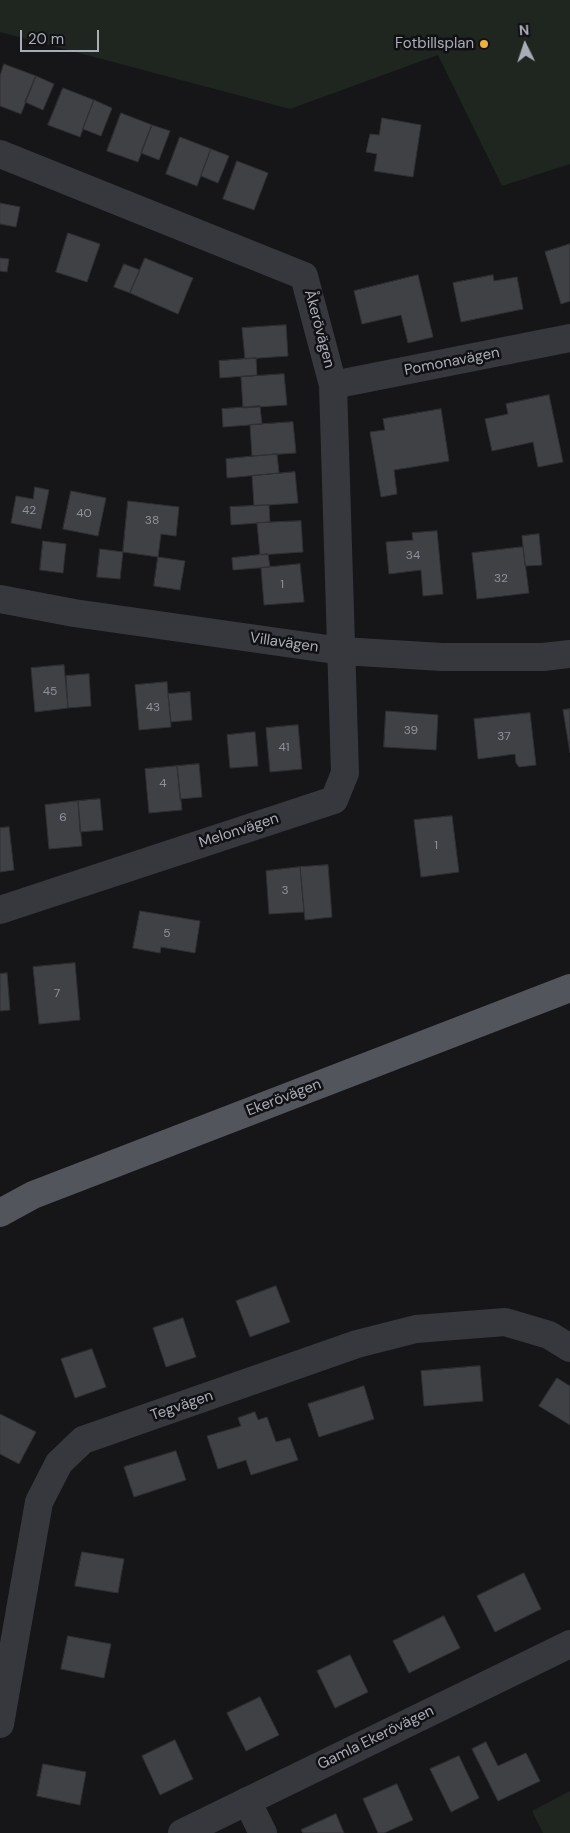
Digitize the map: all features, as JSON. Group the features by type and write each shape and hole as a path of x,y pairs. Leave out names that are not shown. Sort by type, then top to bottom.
{"main road":[{"name":"Ekerövägen","path":"0,1213 33,1195 570,988"}],"street":[{"name":"Åkerövägen","path":"0,154 304,276 333,385 342,651"},
{"name":"Pomonavägen","path":"333,385 570,338"},
{"name":"Villavägen","path":"0,599 74,613 342,651 442,657 543,657 570,654"},
{"name":"Melonvägen","path":"0,910 334,800 345,773 342,651"},
{"name":"Tegvägen","path":"0,1724 40,1502 59,1463 84,1440 357,1344 416,1328 504,1322 549,1335 570,1348"},
{"name":"Gamla Ekerövägen","path":"182,1833 570,1644"},
{"path":"247,1801 263,1833"}],"shaded area":[{"path":"0,0 570,0 570,164 502,186 438,55 290,109 0,32"},
{"path":"570,1791 570,1833 543,1833 532,1811"}],"building":[{"path":"4,64 36,76 21,114 0,106 0,76"},
{"path":"36,76 54,84 43,110 25,102"},
{"path":"63,88 94,100 80,137 48,125"},
{"path":"94,100 112,108 101,136 83,129"},
{"path":"121,113 152,125 138,162 107,151"},
{"path":"382,118 421,125 413,177 374,171 377,154 366,152 370,134 379,135"},
{"path":"152,125 170,131 159,160 141,153"},
{"path":"180,137 211,149 197,186 166,174"},
{"path":"211,149 229,156 218,183 201,176"},
{"path":"237,161 268,173 254,210 223,199"},
{"path":"0,203 20,207 16,227 0,224"},
{"path":"68,233 100,244 87,282 56,272"},
{"path":"570,244 570,301 561,304 545,252"},
{"path":"0,258 9,259 7,272 0,271"},
{"path":"145,258 193,278 178,314 130,293"},
{"path":"124,264 140,270 130,293 114,287"},
{"path":"418,275 433,337 408,343 401,315 362,324 354,291"},
{"path":"493,275 494,281 517,277 523,309 461,322 453,283"},
{"path":"286,325 288,356 245,359 242,328"},
{"path":"256,358 257,375 220,378 219,361"},
{"path":"284,374 287,405 243,408 241,377"},
{"path":"549,395 563,462 538,467 533,442 492,451 485,419 508,414 506,404"},
{"path":"260,406 262,424 223,427 222,409"},
{"path":"441,409 449,461 394,470 397,494 381,497 370,432 385,430 383,419"},
{"path":"293,422 296,453 252,456 250,425"},
{"path":"277,454 279,473 227,478 226,459"},
{"path":"295,472 298,503 254,506 252,476"},
{"path":"35,487 49,490 41,529 11,523 16,496 33,499"},
{"path":"71,491 106,498 98,536 63,529"},
{"path":"128,501 179,507 176,536 161,534 158,557 123,552"},
{"path":"269,505 270,522 231,525 230,507"},
{"path":"301,521 303,552 260,555 257,523"},
{"path":"437,531 443,594 423,596 421,570 389,574 386,542 413,540 412,533"},
{"path":"539,534 542,565 525,566 522,536"},
{"path":"43,541 66,544 63,573 40,570"},
{"path":"523,547 529,593 477,599 472,553"},
{"path":"100,549 123,552 120,579 97,577"},
{"path":"268,554 270,567 233,570 232,558"},
{"path":"158,557 185,561 180,590 154,586"},
{"path":"300,564 304,602 264,605 261,568"},
{"path":"64,665 68,708 35,712 31,668"},
{"path":"89,674 91,706 68,708 66,676"},
{"path":"167,682 171,727 139,730 135,685"},
{"path":"190,692 192,720 171,722 168,694"},
{"path":"570,709 570,753 563,710"},
{"path":"386,711 438,715 436,750 384,747"},
{"path":"530,713 536,765 519,767 516,763 515,754 478,759 474,719"},
{"path":"298,725 302,769 270,772 266,728"},
{"path":"255,732 258,766 230,768 227,735"},
{"path":"199,764 202,797 180,799 177,766"},
{"path":"177,766 182,810 149,813 145,769"},
{"path":"100,799 103,830 80,832 78,801"},
{"path":"78,801 82,846 49,849 45,805"},
{"path":"452,816 459,872 421,877 414,820"},
{"path":"9,827 14,870 0,872 0,828"},
{"path":"328,865 332,917 305,920 300,867"},
{"path":"300,867 304,912 269,914 266,871"},
{"path":"140,911 200,921 195,953 161,947 160,953 133,948"},
{"path":"75,963 80,1020 39,1024 33,967"},
{"path":"7,973 10,1010 0,1011 0,974"},
{"path":"276,1286 290,1322 250,1337 236,1301"},
{"path":"183,1318 196,1357 166,1367 153,1328"},
{"path":"92,1349 106,1387 75,1398 61,1359"},
{"path":"480,1366 483,1401 424,1406 421,1371"},
{"path":"557,1378 570,1386 570,1425 539,1406"},
{"path":"364,1386 374,1419 319,1437 308,1404"},
{"path":"255,1412 258,1420 267,1417 276,1442 290,1438 298,1460 251,1475 246,1460 218,1469 207,1436 241,1426 238,1418"},
{"path":"0,1414 36,1432 19,1464 0,1454"},
{"path":"176,1451 186,1480 134,1497 124,1467"},
{"path":"82,1552 124,1559 118,1593 75,1586"},
{"path":"524,1573 541,1609 495,1632 477,1596"},
{"path":"444,1616 460,1648 409,1673 393,1641"},
{"path":"68,1636 111,1644 104,1678 61,1669"},
{"path":"350,1655 368,1692 335,1708 317,1671"},
{"path":"260,1697 279,1735 246,1751 227,1713"},
{"path":"175,1740 193,1779 160,1795 142,1756"},
{"path":"486,1742 498,1766 526,1753 540,1781 498,1801 472,1749"},
{"path":"459,1756 479,1798 451,1812 430,1769"},
{"path":"43,1764 86,1772 80,1805 37,1796"},
{"path":"397,1784 413,1820 384,1833 378,1833 363,1799"},
{"path":"336,1814 344,1833 303,1833 301,1830"}],"place":[{"name":"Fotbillsplan","path":"484,44"}]}
